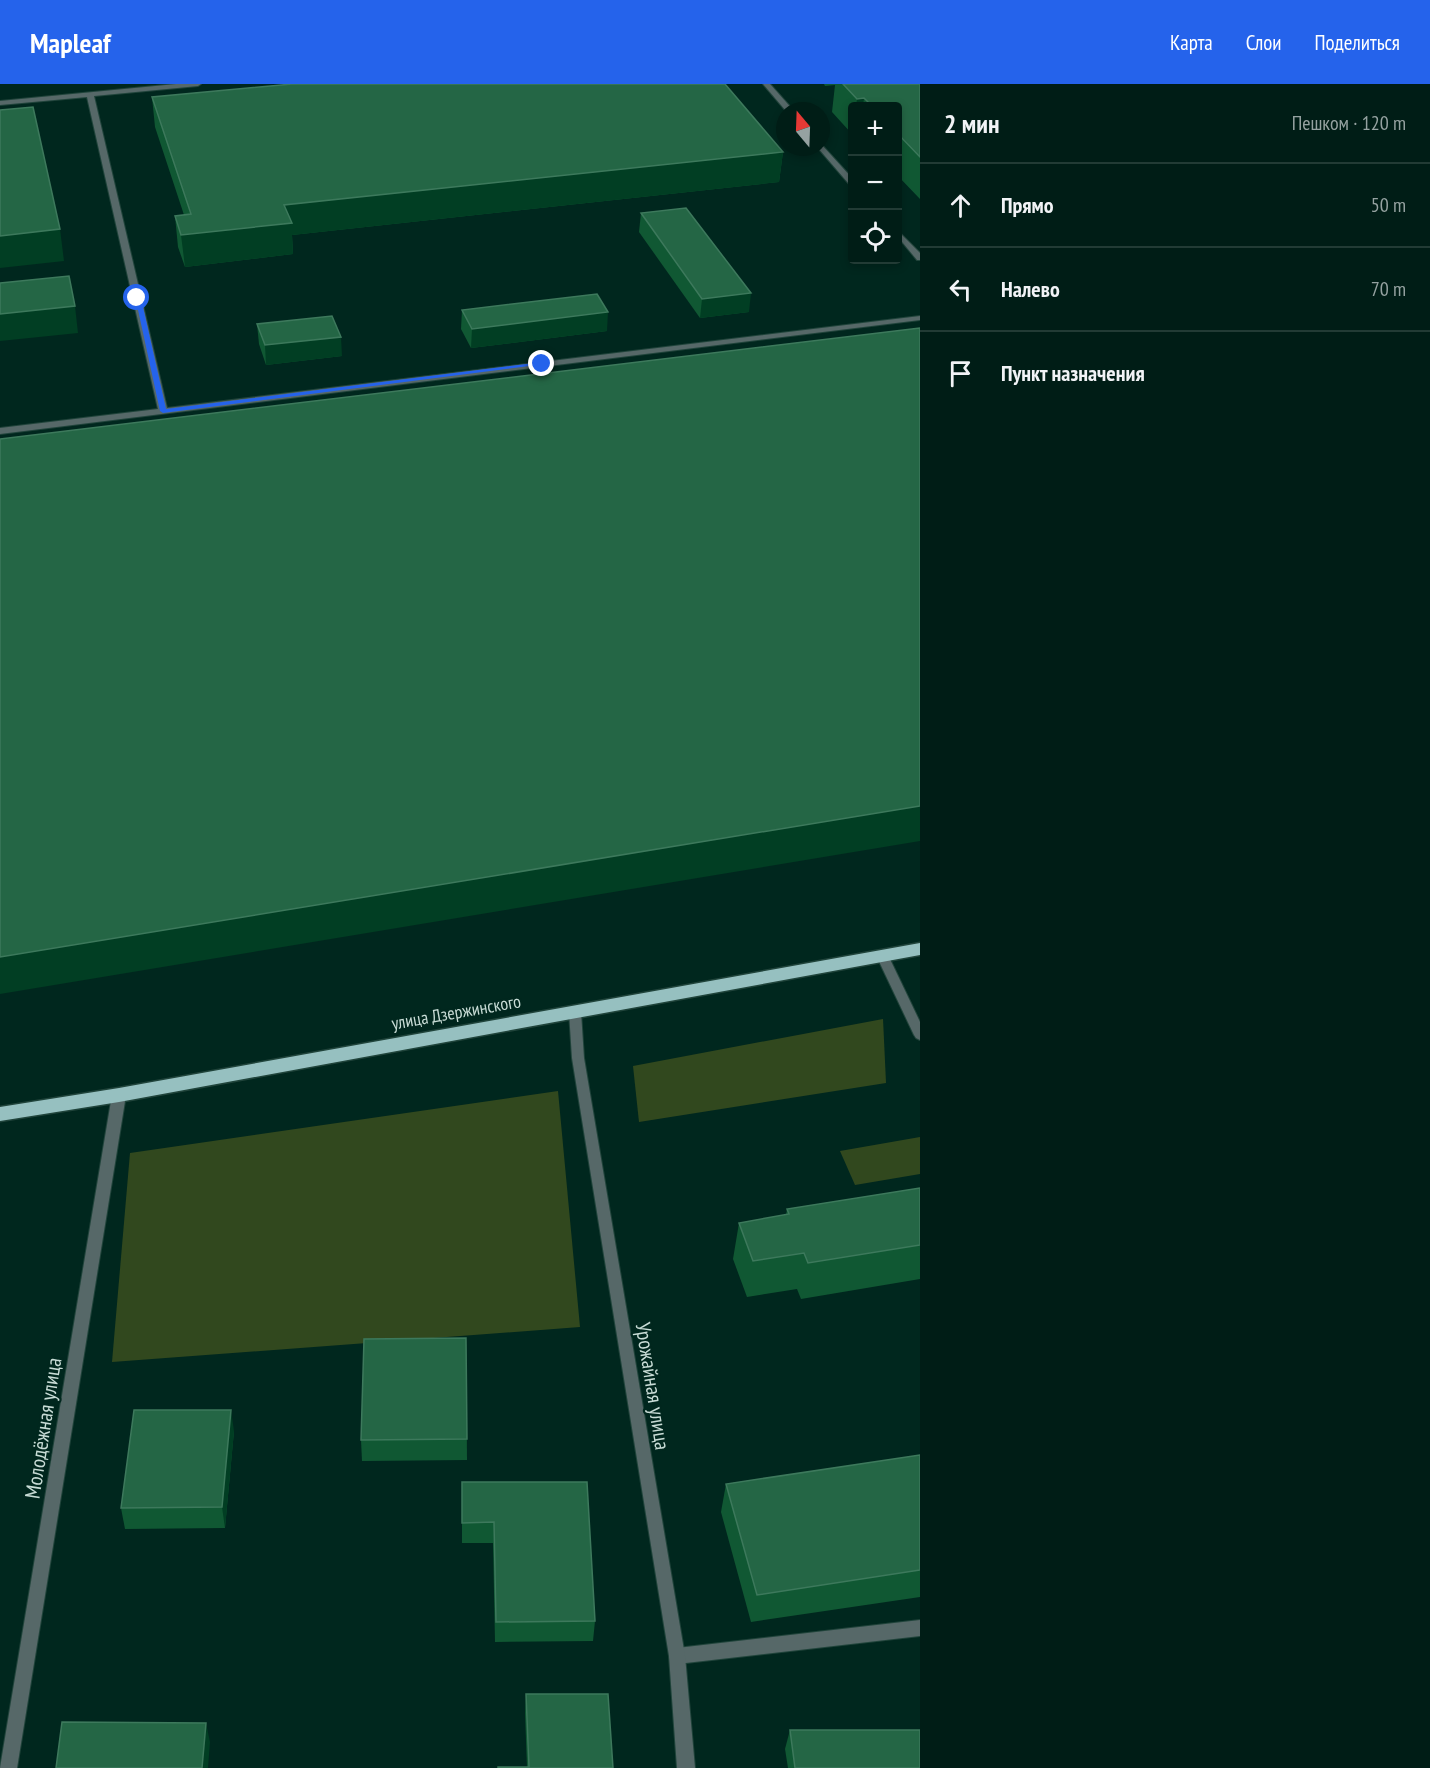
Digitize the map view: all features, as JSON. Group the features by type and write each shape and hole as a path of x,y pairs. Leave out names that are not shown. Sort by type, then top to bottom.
{"highway":[{"name":"улица Дзержинского","path":"0,1114 119,1095 920,949"}],"street":[{"path":"0,103 198,84"},
{"path":"766,84 782,102"},
{"path":"90,94 163,411"},
{"path":"830,156 848,177"},
{"path":"902,238 920,258"},
{"path":"0,431 920,318"},
{"path":"882,955 920,1035"},
{"name":"Урожайная улица","path":"575,1012 578,1058 676,1656 686,1768"},
{"name":"Молодёжная улица","path":"8,1768 119,1095"},
{"path":"676,1656 920,1628"}],"green space":[{"path":"883,1019 886,1083 639,1122 633,1066"},
{"path":"558,1091 580,1327 112,1362 130,1153"},
{"path":"920,1137 920,1174 855,1185 840,1151"}],"building":[{"path":"292,84 725,84 776,144 776,153 284,205 292,223 181,235 175,216 191,214 152,97"},
{"path":"843,84 920,84 920,157 902,138 902,102 868,102 864,98 857,99"},
{"path":"33,107 60,229 0,236 0,110"},
{"path":"686,208 751,293 702,299 641,213"},
{"path":"69,276 75,306 0,314 0,283"},
{"path":"597,294 608,312 472,329 462,310"},
{"path":"332,316 341,337 265,345 257,324"},
{"path":"920,328 920,806 0,957 0,439"},
{"path":"920,1188 920,1245 808,1263 804,1253 753,1261 739,1223 789,1214 787,1209"},
{"path":"466,1338 467,1439 361,1440 364,1339"},
{"path":"134,1410 231,1410 222,1507 121,1508"},
{"path":"920,1455 920,1570 757,1595 726,1484"},
{"path":"462,1482 587,1482 595,1621 496,1622 494,1522 462,1523"},
{"path":"526,1694 608,1694 613,1768 498,1768 529,1767"},
{"path":"62,1722 206,1723 202,1768 56,1768"},
{"path":"790,1730 920,1730 920,1768 795,1768"}],"route":[{"path":"137,298 163,411 542,364"}]}
